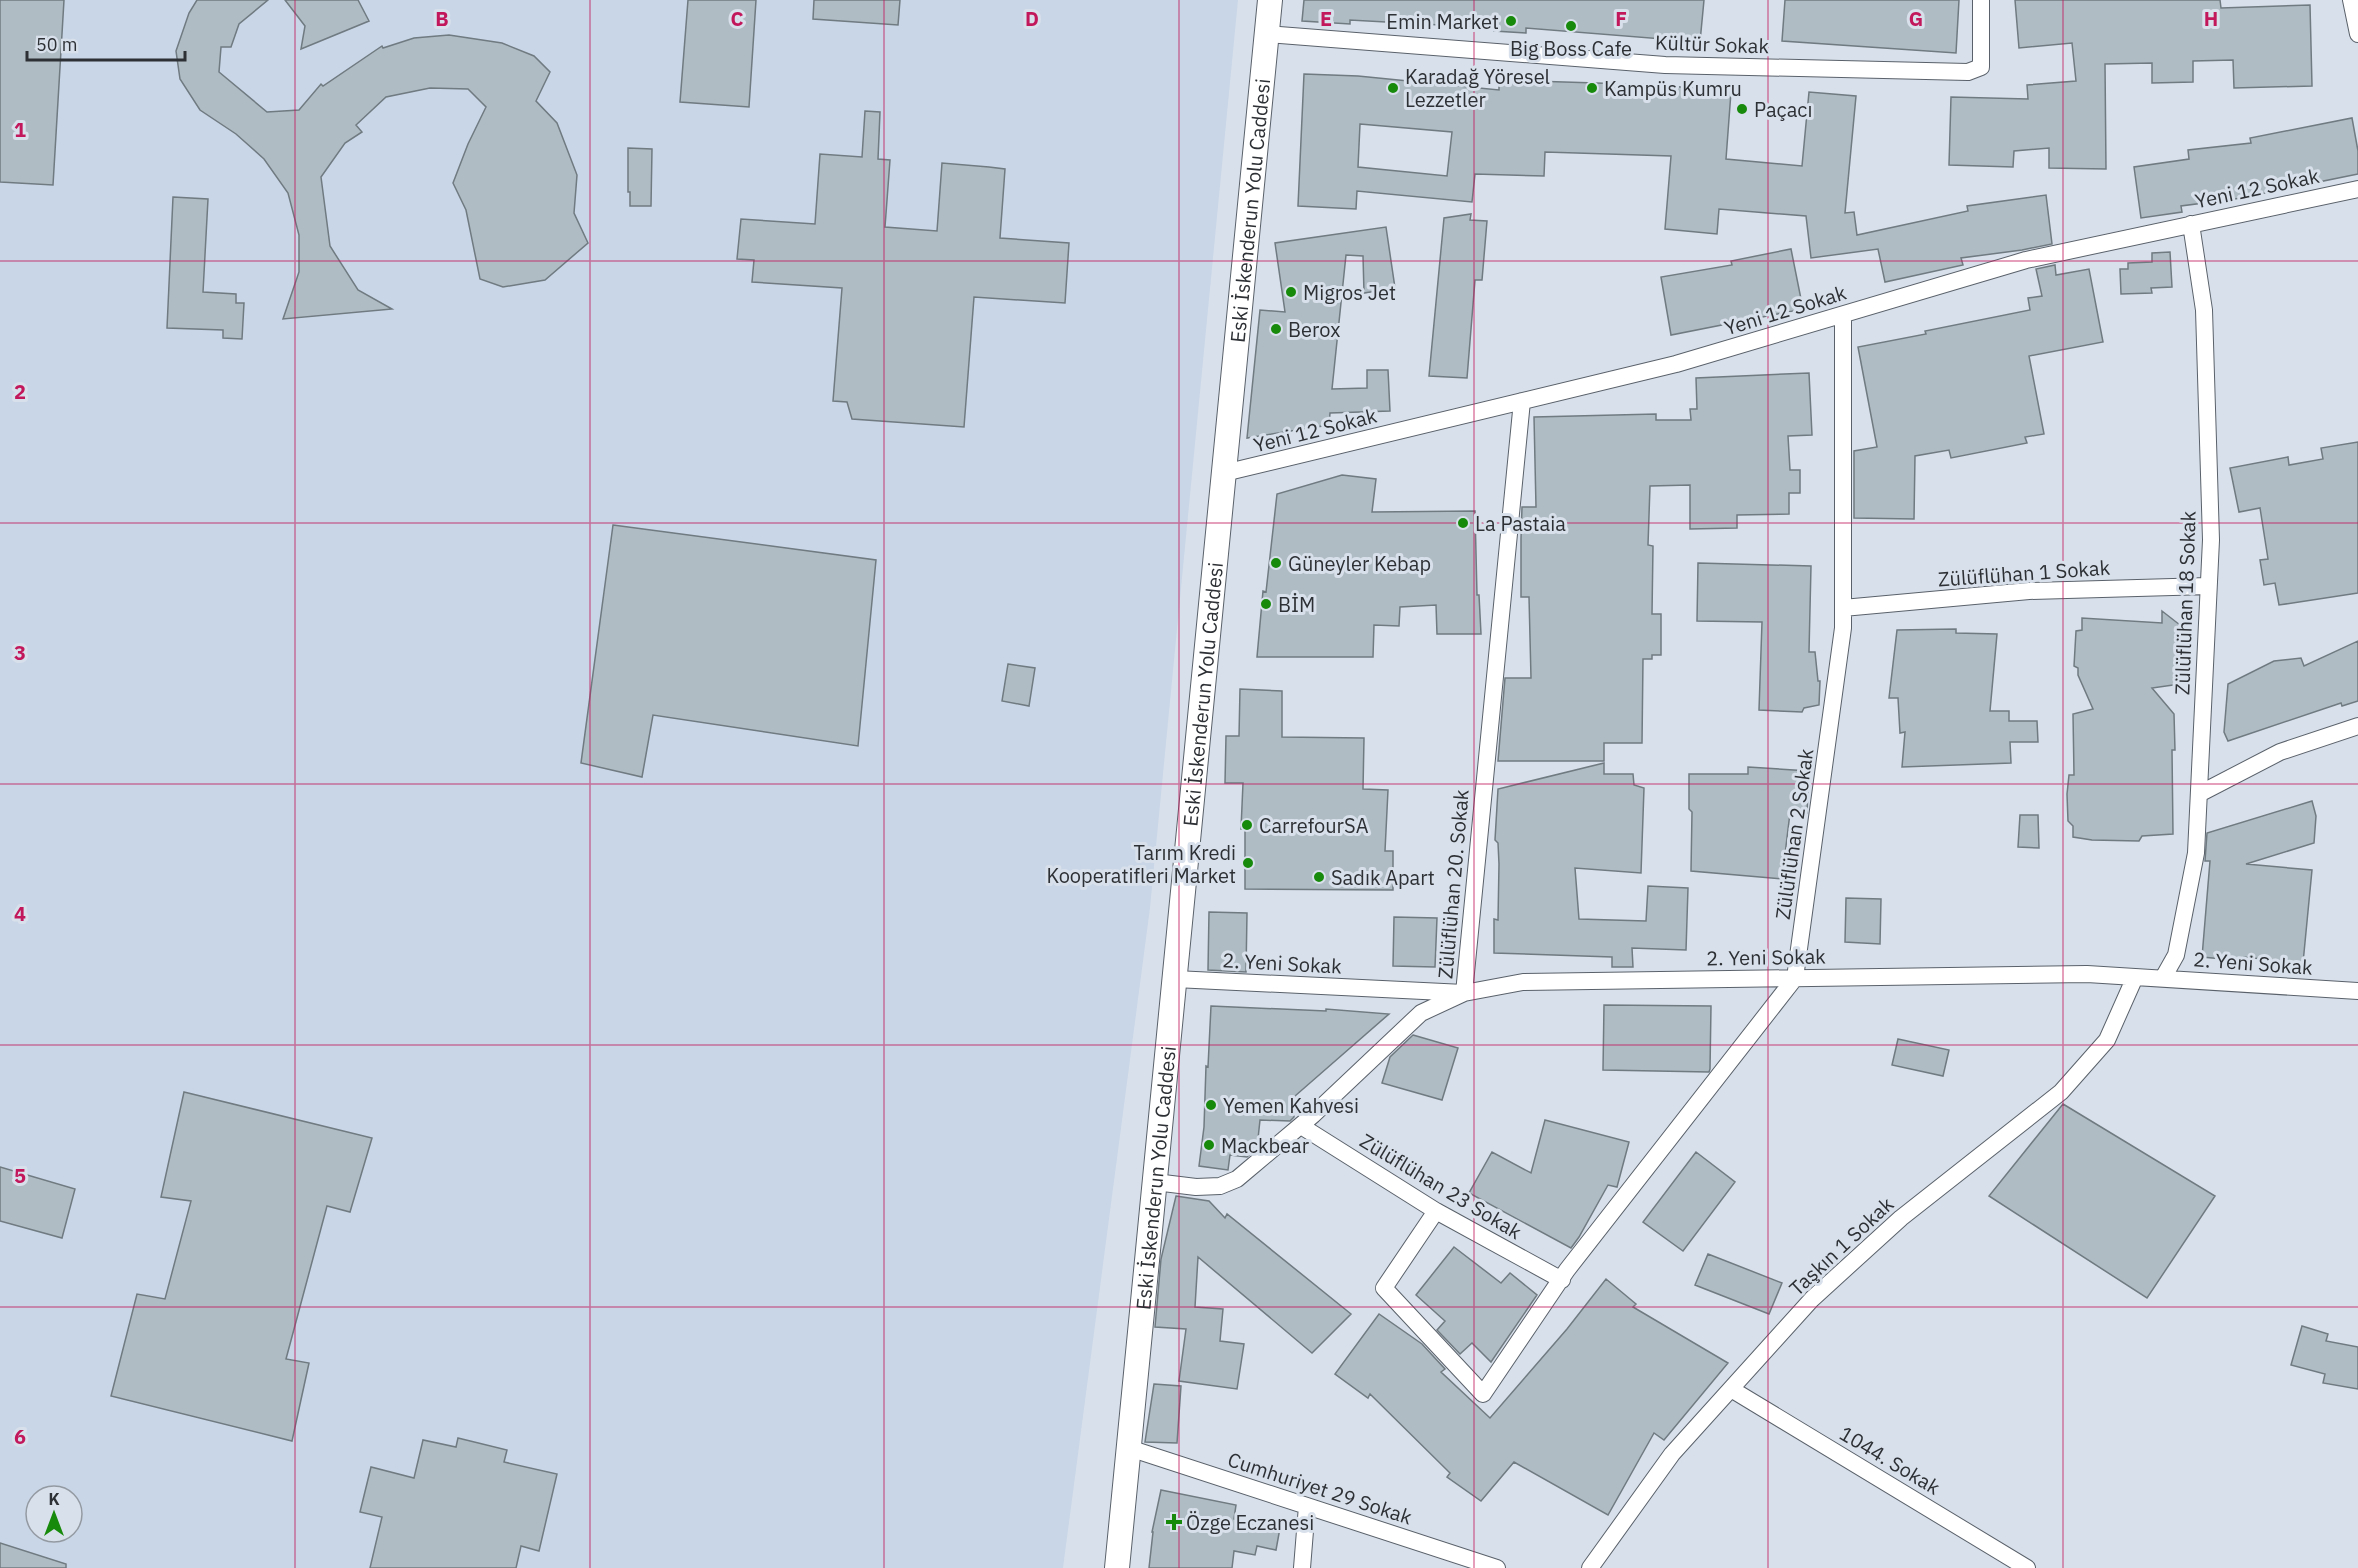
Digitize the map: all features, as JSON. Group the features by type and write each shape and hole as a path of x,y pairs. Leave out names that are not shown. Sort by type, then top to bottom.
{"street":[{"name":"Eski İskenderun Yolu Caddesi","path":"1117,1568 1270,0"},
{"name":"Kültür Sokak","path":"1267,34 1665,65 1968,72 1981,67 1981,0"},
{"path":"2351,0 2358,34"},
{"name":"Yeni 12 Sokak","path":"1224,473 1676,364 2026,260 2358,189"},
{"name":"Zülüflühan 18 Sokak","path":"2163,978 2176,955 2196,853 2211,540 2204,310 2191,224"},
{"name":"Zülüflühan 2 Sokak","path":"1436,1211 1384,1288 1483,1394 1562,1280 1795,978 1844,628 1843,315"},
{"name":"Zülüflühan 20. Sokak","path":"1155,1182 1196,1187 1220,1186 1237,1179 1300,1126 1421,1013 1464,993 1522,401"},
{"name":"Zülüflühan 1 Sokak","path":"1844,608 2030,591 2208,586"},
{"path":"2199,794 2280,752 2358,726"},
{"name":"2. Yeni Sokak","path":"1175,979 1464,993 1523,982 2086,974 2358,991"},
{"name":"Taşkın 1 Sokak","path":"1590,1568 1672,1454 1812,1299 1900,1218 2061,1092 2107,1040 2135,977"},
{"name":"Zülüflühan 23 Sokak","path":"1300,1126 1436,1211 1562,1280"},
{"name":"1044. Sokak","path":"1731,1389 2027,1568"},
{"name":"Cumhuriyet 29 Sokak","path":"1129,1448 1497,1568"},
{"path":"1302,1568 1307,1506"}],"shaded area":[{"path":"0,0 1238,0 1150,908 1063,1568 0,1568"}],"building":[{"path":"0,0 64,0 53,185 0,182"},
{"path":"197,0 268,0 239,24 231,47 221,47 219,72 267,112 299,110 321,84 323,86 382,46 383,48 414,38 449,35 502,43 534,56 550,72 536,101 557,123 577,175 574,213 588,243 545,280 503,287 480,279 466,210 453,183 486,107 468,89 430,88 386,97 356,125 362,132 345,143 321,177 330,246 358,290 392,309 283,319 299,272 299,235 288,193 264,159 236,134 200,110 180,79 176,51 189,13"},
{"path":"285,0 358,0 369,21 301,49 305,26"},
{"path":"688,0 756,0 749,107 680,102"},
{"path":"814,0 900,0 898,25 813,19"},
{"path":"1304,0 1704,0 1700,42 1526,28 1526,33 1494,31 1494,28 1350,20 1350,24 1302,21"},
{"path":"1785,0 1959,0 1956,53 1782,41"},
{"path":"2015,0 2220,0 2221,8 2310,5 2312,86 2234,88 2233,60 2193,61 2193,82 2152,83 2152,63 2105,64 2106,169 2049,168 2049,148 2014,151 2013,167 1949,165 1951,97 2028,99 2027,85 2076,81 2072,43 2019,48"},
{"path":"1304,74 1358,76 1499,90 1499,80 1660,85 1731,92 1726,159 1802,166 1809,92 1856,96 1845,213 1854,212 1857,235 1968,211 1967,206 2046,195 2052,244 1961,258 1963,265 1885,282 1878,249 1811,258 1806,216 1719,209 1717,234 1665,229 1671,156 1545,152 1544,176 1475,174 1472,202 1357,191 1356,209 1298,206","holes":["1360,124 1452,132 1447,176 1358,167"]},
{"path":"865,111 880,112 878,159 890,160 885,227 937,231 942,163 989,167 1005,169 1000,238 1069,243 1065,303 974,297 964,427 852,419 847,402 833,401 842,288 752,282 754,260 737,259 741,219 815,224 820,154 862,157"},
{"path":"2352,118 2358,151 2358,174 2235,199 2181,206 2182,212 2141,218 2134,167 2189,159 2188,150 2251,143 2250,138"},
{"path":"628,148 652,149 651,206 630,206"},
{"path":"173,197 208,199 203,292 236,294 236,303 244,303 242,339 223,338 223,330 167,328"},
{"path":"1471,214 1470,220 1487,221 1482,280 1475,280 1467,378 1429,376 1444,218"},
{"path":"1386,227 1395,288 1364,293 1363,256 1346,255 1332,389 1367,388 1367,370 1388,370 1390,411 1330,413 1329,425 1247,438 1260,310 1285,312 1275,243"},
{"path":"1791,249 1803,309 1671,335 1661,277 1732,265 1731,261"},
{"path":"2170,252 2172,287 2151,288 2152,293 2121,294 2120,269 2128,269 2128,263 2152,262 2152,253"},
{"path":"2055,265 2056,275 2089,269 2103,342 2029,356 2044,434 2025,437 2027,443 1951,458 1949,450 1915,456 1914,519 1854,518 1854,451 1877,447 1858,347 2030,310 2028,298 2042,296 2036,269"},
{"path":"1809,373 1812,435 1788,436 1790,470 1800,470 1800,493 1789,493 1789,514 1737,515 1737,528 1690,529 1690,485 1650,486 1648,545 1653,546 1652,614 1661,614 1661,655 1652,655 1652,659 1643,659 1642,743 1604,743 1604,761 1498,761 1505,678 1531,678 1529,597 1521,597 1521,539 1522,507 1536,507 1534,417 1656,414 1656,420 1691,420 1690,409 1697,409 1696,378"},
{"path":"2358,442 2358,593 2279,605 2275,583 2264,585 2260,560 2268,559 2260,508 2239,512 2230,468 2288,457 2289,465 2323,459 2321,448"},
{"path":"1342,475 1376,479 1372,512 1475,511 1477,595 1479,595 1481,634 1437,634 1436,605 1400,607 1399,626 1374,625 1373,657 1257,657 1263,591 1266,592 1277,494"},
{"path":"613,525 876,560 858,746 653,715 642,777 581,763"},
{"path":"1698,563 1811,566 1809,652 1815,652 1818,681 1820,681 1819,705 1804,708 1802,712 1759,710 1762,622 1697,621"},
{"path":"2162,611 2189,632 2190,675 2180,684 2152,688 2174,714 2173,834 2142,836 2139,841 2092,840 2073,837 2073,826 2068,821 2067,794 2069,775 2074,775 2073,714 2093,709 2078,675 2078,668 2074,666 2076,631 2082,630 2082,618 2162,623"},
{"path":"1956,629 1956,633 1997,634 1990,711 2009,711 2009,721 2037,721 2038,742 2010,742 2011,763 1902,767 1905,732 1900,733 1898,698 1889,698 1897,630"},
{"path":"2358,641 2358,701 2342,706 2341,703 2228,741 2224,732 2228,684 2274,661 2301,658 2304,666"},
{"path":"1008,664 1035,668 1029,706 1002,701"},
{"path":"1240,689 1282,691 1282,737 1364,738 1363,789 1388,790 1385,851 1393,851 1393,890 1245,889 1245,829 1241,829 1243,783 1225,783 1226,736 1239,736"},
{"path":"1604,763 1604,774 1633,774 1634,785 1644,788 1641,873 1575,868 1579,919 1646,921 1648,886 1688,888 1686,950 1632,948 1633,967 1612,967 1612,957 1494,953 1494,919 1498,920 1499,864 1498,843 1495,840 1498,789"},
{"path":"1748,767 1809,771 1807,813 1790,813 1782,879 1691,871 1692,812 1689,809 1689,774 1748,774"},
{"path":"2312,801 2316,816 2314,843 2246,864 2312,870 2303,963 2244,957 2244,961 2202,957 2210,861 2205,861 2207,833"},
{"path":"2020,815 2038,815 2039,848 2018,847"},
{"path":"1846,898 1881,899 1880,944 1845,942"},
{"path":"1209,912 1247,913 1246,972 1208,970"},
{"path":"1394,917 1437,918 1435,967 1393,966"},
{"path":"1604,1005 1711,1006 1709,1072 1603,1070"},
{"path":"1211,1006 1326,1011 1326,1009 1389,1014 1295,1096 1294,1117 1290,1121 1260,1120 1257,1148 1247,1157 1230,1155 1228,1170 1199,1166 1204,1127"},
{"path":"1413,1035 1458,1048 1442,1100 1382,1083 1390,1057"},
{"path":"1898,1039 1949,1050 1943,1076 1892,1065"},
{"path":"184,1092 372,1138 350,1212 327,1206 286,1359 309,1363 292,1441 111,1396 137,1294 165,1299 191,1201 161,1197"},
{"path":"2063,1104 2215,1196 2147,1298 1989,1196"},
{"path":"1545,1120 1629,1142 1617,1187 1608,1185 1571,1248 1469,1193 1492,1152 1531,1173"},
{"path":"1696,1152 1735,1182 1683,1251 1643,1222"},
{"path":"0,1167 75,1189 62,1238 0,1221"},
{"path":"1176,1196 1209,1201 1225,1218 1227,1214 1351,1314 1312,1353 1198,1257 1195,1307 1223,1309 1220,1341 1244,1344 1237,1389 1179,1381 1186,1329 1155,1327 1161,1259"},
{"path":"1454,1247 1501,1283 1510,1273 1537,1295 1491,1362 1472,1343 1460,1354 1437,1330 1445,1321 1416,1295"},
{"path":"1708,1254 1782,1283 1769,1314 1695,1285"},
{"path":"1606,1279 1636,1304 1633,1307 1728,1363 1664,1440 1654,1433 1608,1515 1514,1462 1481,1501 1447,1477 1450,1473 1370,1394 1368,1398 1335,1374 1379,1314 1422,1344 1445,1369 1441,1372 1490,1418 1567,1329"},
{"path":"2302,1326 2328,1334 2326,1341 2358,1347 2358,1389 2323,1383 2325,1374 2291,1365"},
{"path":"1154,1384 1181,1386 1177,1443 1145,1442"},
{"path":"458,1438 507,1450 504,1462 557,1474 539,1551 521,1546 516,1568 370,1568 382,1517 360,1512 371,1467 414,1478 423,1440 456,1447"},
{"path":"1161,1490 1236,1505 1234,1519 1280,1528 1276,1550 1257,1546 1255,1555 1234,1551 1232,1568 1149,1568 1152,1532"},
{"path":"0,1543 66,1564 66,1568 0,1568"}],"place":[{"name":"Emin Market","path":"1511,21"},
{"name":"Big Boss Cafe","path":"1571,26"},
{"name":"Karadağ Yöresel Lezzetler","path":"1393,88"},
{"name":"Kampüs Kumru","path":"1592,88"},
{"name":"Paçacı","path":"1742,109"},
{"name":"Migros Jet","path":"1291,292"},
{"name":"Berox","path":"1276,329"},
{"name":"La Pastaia","path":"1463,523"},
{"name":"Güneyler Kebap","path":"1276,563"},
{"name":"BİM","path":"1266,604"},
{"name":"CarrefourSA","path":"1247,825"},
{"name":"Tarım Kredi Kooperatifleri Market","path":"1248,863"},
{"name":"Sadık Apart","path":"1319,877"},
{"name":"Yemen Kahvesi","path":"1211,1105"},
{"name":"Mackbear","path":"1209,1145"},
{"name":"Özge Eczanesi","path":"1174,1522"}]}
